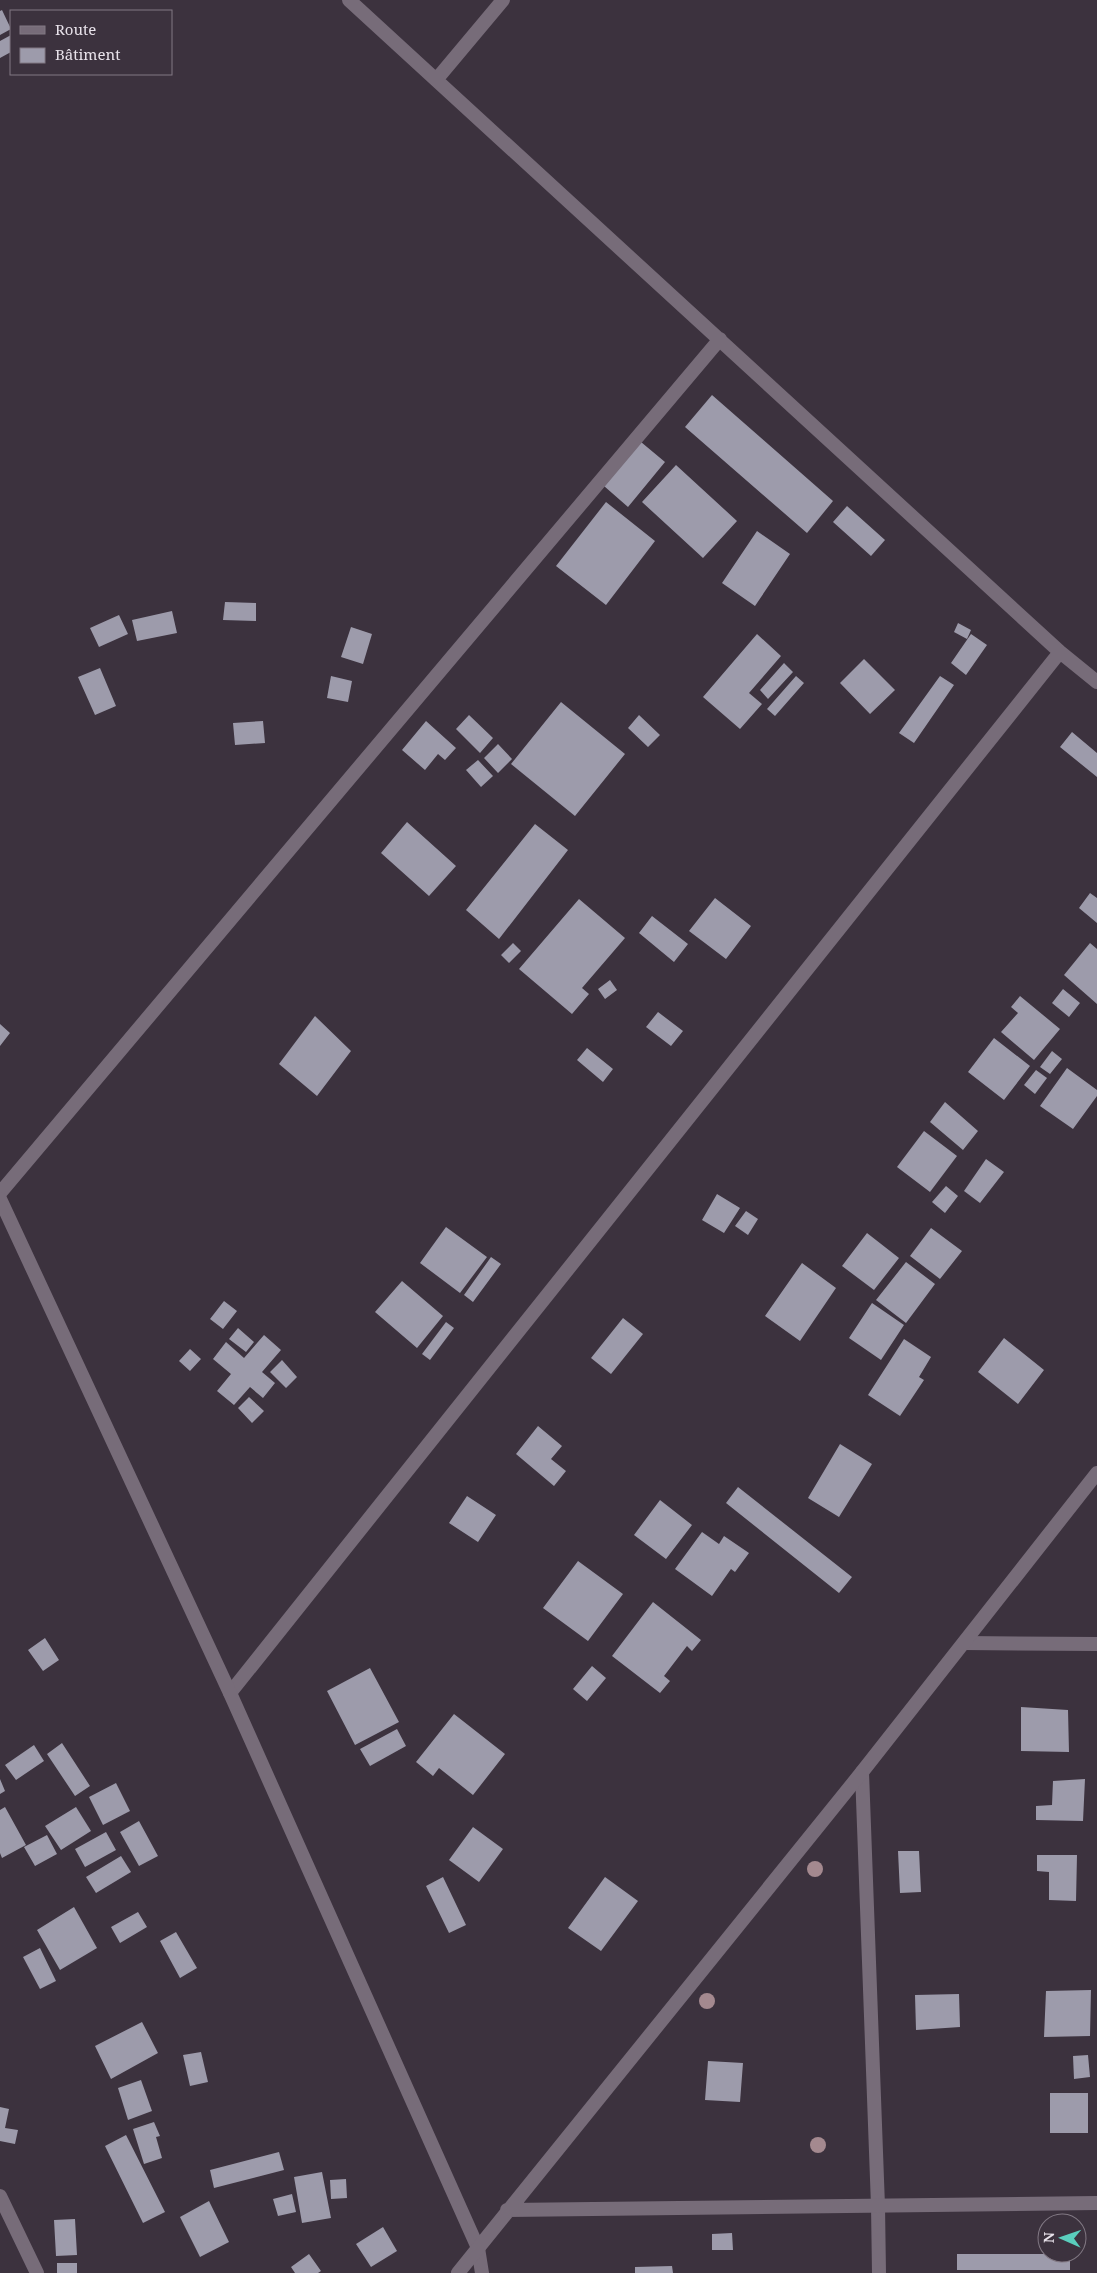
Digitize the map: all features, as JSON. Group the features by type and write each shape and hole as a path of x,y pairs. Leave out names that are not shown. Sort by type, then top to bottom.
{"street":[{"path":"349,0 1060,652 1097,682"},
{"path":"436,80 503,0"},
{"path":"0,1193 720,340"},
{"path":"230,1693 1060,652"},
{"path":"0,1199 230,1693 478,2248 482,2273"},
{"path":"458,2273 862,1772 1097,1473"},
{"path":"964,1643 1097,1644"},
{"path":"862,1772 878,2206 878,2273"},
{"path":"0,2196 37,2273"},
{"path":"508,2210 1097,2203"}],"building":[{"path":"2,10 10,30 0,35 0,11"},
{"path":"10,36 10,53 0,58 0,41"},
{"path":"712,395 833,501 807,533 685,427"},
{"path":"641,442 665,462 628,507 604,486"},
{"path":"676,465 737,521 703,558 642,502"},
{"path":"606,502 655,541 606,605 556,566"},
{"path":"847,506 885,540 871,556 833,522"},
{"path":"757,531 790,554 755,606 722,583"},
{"path":"225,602 256,603 256,621 223,620"},
{"path":"172,611 177,633 137,641 132,620"},
{"path":"119,615 128,634 99,647 90,628"},
{"path":"958,623 971,630 967,639 954,632"},
{"path":"351,627 372,634 363,664 341,657"},
{"path":"757,634 781,656 749,693 762,704 740,729 703,697"},
{"path":"971,634 987,645 966,675 951,663"},
{"path":"864,659 895,690 870,714 840,683"},
{"path":"784,663 793,672 768,699 760,690"},
{"path":"100,668 116,706 95,715 78,677"},
{"path":"331,676 352,681 348,702 327,698"},
{"path":"796,676 804,683 775,716 767,709"},
{"path":"940,676 954,685 914,743 899,733"},
{"path":"561,702 625,754 575,816 511,764"},
{"path":"469,715 493,738 480,753 456,729"},
{"path":"639,715 660,735 648,747 628,728"},
{"path":"263,721 265,743 235,745 233,723"},
{"path":"426,721 456,748 445,760 438,754 425,770 402,750"},
{"path":"1072,732 1097,753 1097,777 1060,747"},
{"path":"498,744 512,759 498,773 484,758"},
{"path":"478,760 493,776 481,787 466,770"},
{"path":"407,822 456,866 429,896 381,853"},
{"path":"535,824 568,850 499,939 466,910"},
{"path":"1090,893 1097,898 1097,923 1079,908"},
{"path":"715,898 751,926 726,959 689,931"},
{"path":"579,899 625,938 582,988 589,994 572,1014 519,969"},
{"path":"652,916 688,944 674,962 639,933"},
{"path":"513,943 521,951 509,963 501,955"},
{"path":"1090,943 1097,949 1097,1004 1064,975"},
{"path":"610,980 617,990 605,999 598,989"},
{"path":"1063,989 1080,1003 1069,1017 1052,1003"},
{"path":"1020,996 1060,1029 1034,1060 1001,1032 1018,1013 1011,1007"},
{"path":"658,1012 683,1031 671,1046 646,1027"},
{"path":"315,1016 351,1051 317,1096 279,1064"},
{"path":"0,1024 10,1033 0,1046"},
{"path":"994,1038 1030,1066 1004,1100 968,1072"},
{"path":"587,1048 613,1069 603,1082 577,1060"},
{"path":"1052,1051 1062,1059 1050,1074 1040,1067"},
{"path":"1067,1068 1097,1090 1097,1096 1073,1129 1040,1106"},
{"path":"1036,1070 1047,1078 1035,1094 1024,1085"},
{"path":"945,1102 978,1131 963,1150 930,1122"},
{"path":"924,1131 957,1156 930,1192 897,1167"},
{"path":"986,1159 1004,1172 980,1203 964,1191"},
{"path":"946,1186 958,1196 945,1213 932,1202"},
{"path":"717,1194 740,1208 724,1233 702,1220"},
{"path":"746,1211 758,1219 748,1235 735,1226"},
{"path":"446,1227 487,1257 460,1293 420,1263"},
{"path":"931,1228 962,1251 940,1279 910,1256"},
{"path":"867,1233 899,1258 874,1290 842,1266"},
{"path":"491,1257 501,1264 473,1302 464,1295"},
{"path":"906,1262 935,1284 906,1323 876,1300"},
{"path":"802,1263 836,1288 800,1341 765,1316"},
{"path":"402,1281 443,1316 417,1348 375,1312"},
{"path":"224,1301 237,1311 223,1329 210,1319"},
{"path":"872,1303 904,1325 881,1360 849,1338"},
{"path":"623,1318 643,1334 611,1374 591,1358"},
{"path":"446,1322 454,1328 430,1360 422,1354"},
{"path":"238,1328 254,1342 246,1352 229,1339"},
{"path":"264,1335 281,1350 262,1372 275,1383 263,1398 250,1387 234,1405 217,1391 231,1374 213,1359 226,1342 244,1358"},
{"path":"1004,1338 1044,1370 1018,1404 978,1372"},
{"path":"904,1339 931,1357 919,1377 924,1380 900,1416 868,1395"},
{"path":"190,1349 201,1359 190,1371 179,1361"},
{"path":"282,1360 297,1377 286,1388 270,1372"},
{"path":"249,1397 264,1411 252,1423 238,1408"},
{"path":"538,1426 562,1446 551,1459 566,1471 554,1486 516,1454"},
{"path":"840,1444 872,1464 839,1517 808,1498"},
{"path":"738,1487 852,1577 839,1593 726,1503"},
{"path":"467,1496 496,1515 478,1542 449,1523"},
{"path":"660,1500 692,1525 666,1559 634,1535"},
{"path":"702,1532 719,1544 724,1536 749,1553 735,1572 731,1569 712,1596 675,1569"},
{"path":"578,1561 623,1594 588,1641 543,1608"},
{"path":"653,1602 701,1640 692,1651 687,1646 664,1676 670,1681 660,1693 612,1656"},
{"path":"45,1638 59,1660 43,1671 28,1650"},
{"path":"592,1666 606,1678 587,1701 573,1689"},
{"path":"370,1668 399,1722 355,1745 327,1691"},
{"path":"1021,1707 1068,1710 1069,1752 1021,1751"},
{"path":"454,1714 505,1754 473,1795 439,1768 433,1776 416,1762"},
{"path":"397,1729 406,1746 370,1766 360,1749"},
{"path":"62,1743 90,1786 75,1796 47,1754"},
{"path":"34,1745 44,1761 16,1780 5,1765"},
{"path":"0,1779 5,1791 0,1794"},
{"path":"1085,1779 1083,1821 1036,1820 1036,1806 1052,1805 1053,1781"},
{"path":"116,1783 130,1811 103,1825 89,1797"},
{"path":"5,1807 26,1845 2,1858 0,1853 0,1810"},
{"path":"76,1807 91,1831 61,1850 45,1826"},
{"path":"139,1821 158,1856 139,1866 120,1832"},
{"path":"473,1827 503,1849 479,1882 449,1860"},
{"path":"106,1832 116,1850 85,1867 75,1849"},
{"path":"47,1835 57,1854 35,1866 24,1847"},
{"path":"898,1851 919,1851 921,1892 900,1893"},
{"path":"1037,1855 1077,1855 1076,1901 1049,1900 1049,1872 1037,1871"},
{"path":"121,1856 131,1872 96,1893 86,1877"},
{"path":"443,1877 466,1925 449,1933 426,1886"},
{"path":"605,1877 638,1901 601,1951 568,1928"},
{"path":"74,1907 97,1948 60,1970 37,1930"},
{"path":"138,1912 147,1927 120,1943 111,1927"},
{"path":"176,1932 197,1968 180,1978 160,1941"},
{"path":"40,1948 56,1981 40,1989 23,1957"},
{"path":"1091,1990 1090,2036 1044,2037 1046,1991"},
{"path":"959,1994 960,2027 916,2030 915,1995"},
{"path":"142,2022 158,2053 111,2079 95,2046"},
{"path":"201,2052 208,2082 190,2086 183,2055"},
{"path":"1088,2055 1090,2077 1074,2079 1073,2056"},
{"path":"708,2061 743,2063 740,2102 705,2100"},
{"path":"141,2080 152,2111 128,2120 118,2088"},
{"path":"1050,2093 1088,2093 1088,2133 1050,2133"},
{"path":"0,2107 9,2109 5,2128 18,2130 15,2144 0,2141"},
{"path":"154,2122 160,2136 156,2137 162,2158 144,2164 133,2129"},
{"path":"126,2135 165,2212 143,2223 105,2146"},
{"path":"279,2152 284,2170 214,2188 210,2170"},
{"path":"322,2172 331,2218 302,2223 294,2177"},
{"path":"346,2179 347,2198 331,2199 330,2180"},
{"path":"292,2194 296,2212 278,2216 273,2199"},
{"path":"209,2201 229,2242 200,2257 180,2217"},
{"path":"75,2219 77,2255 56,2256 54,2220"},
{"path":"383,2227 397,2251 371,2267 356,2244"},
{"path":"732,2233 733,2250 712,2250 712,2234"},
{"path":"309,2254 321,2271 318,2273 295,2273 291,2267"},
{"path":"957,2254 1037,2254 1037,2263 1070,2263 1070,2270 957,2270"},
{"path":"57,2263 77,2263 77,2273 57,2273"},
{"path":"672,2266 673,2273 635,2273 635,2267"}]}
